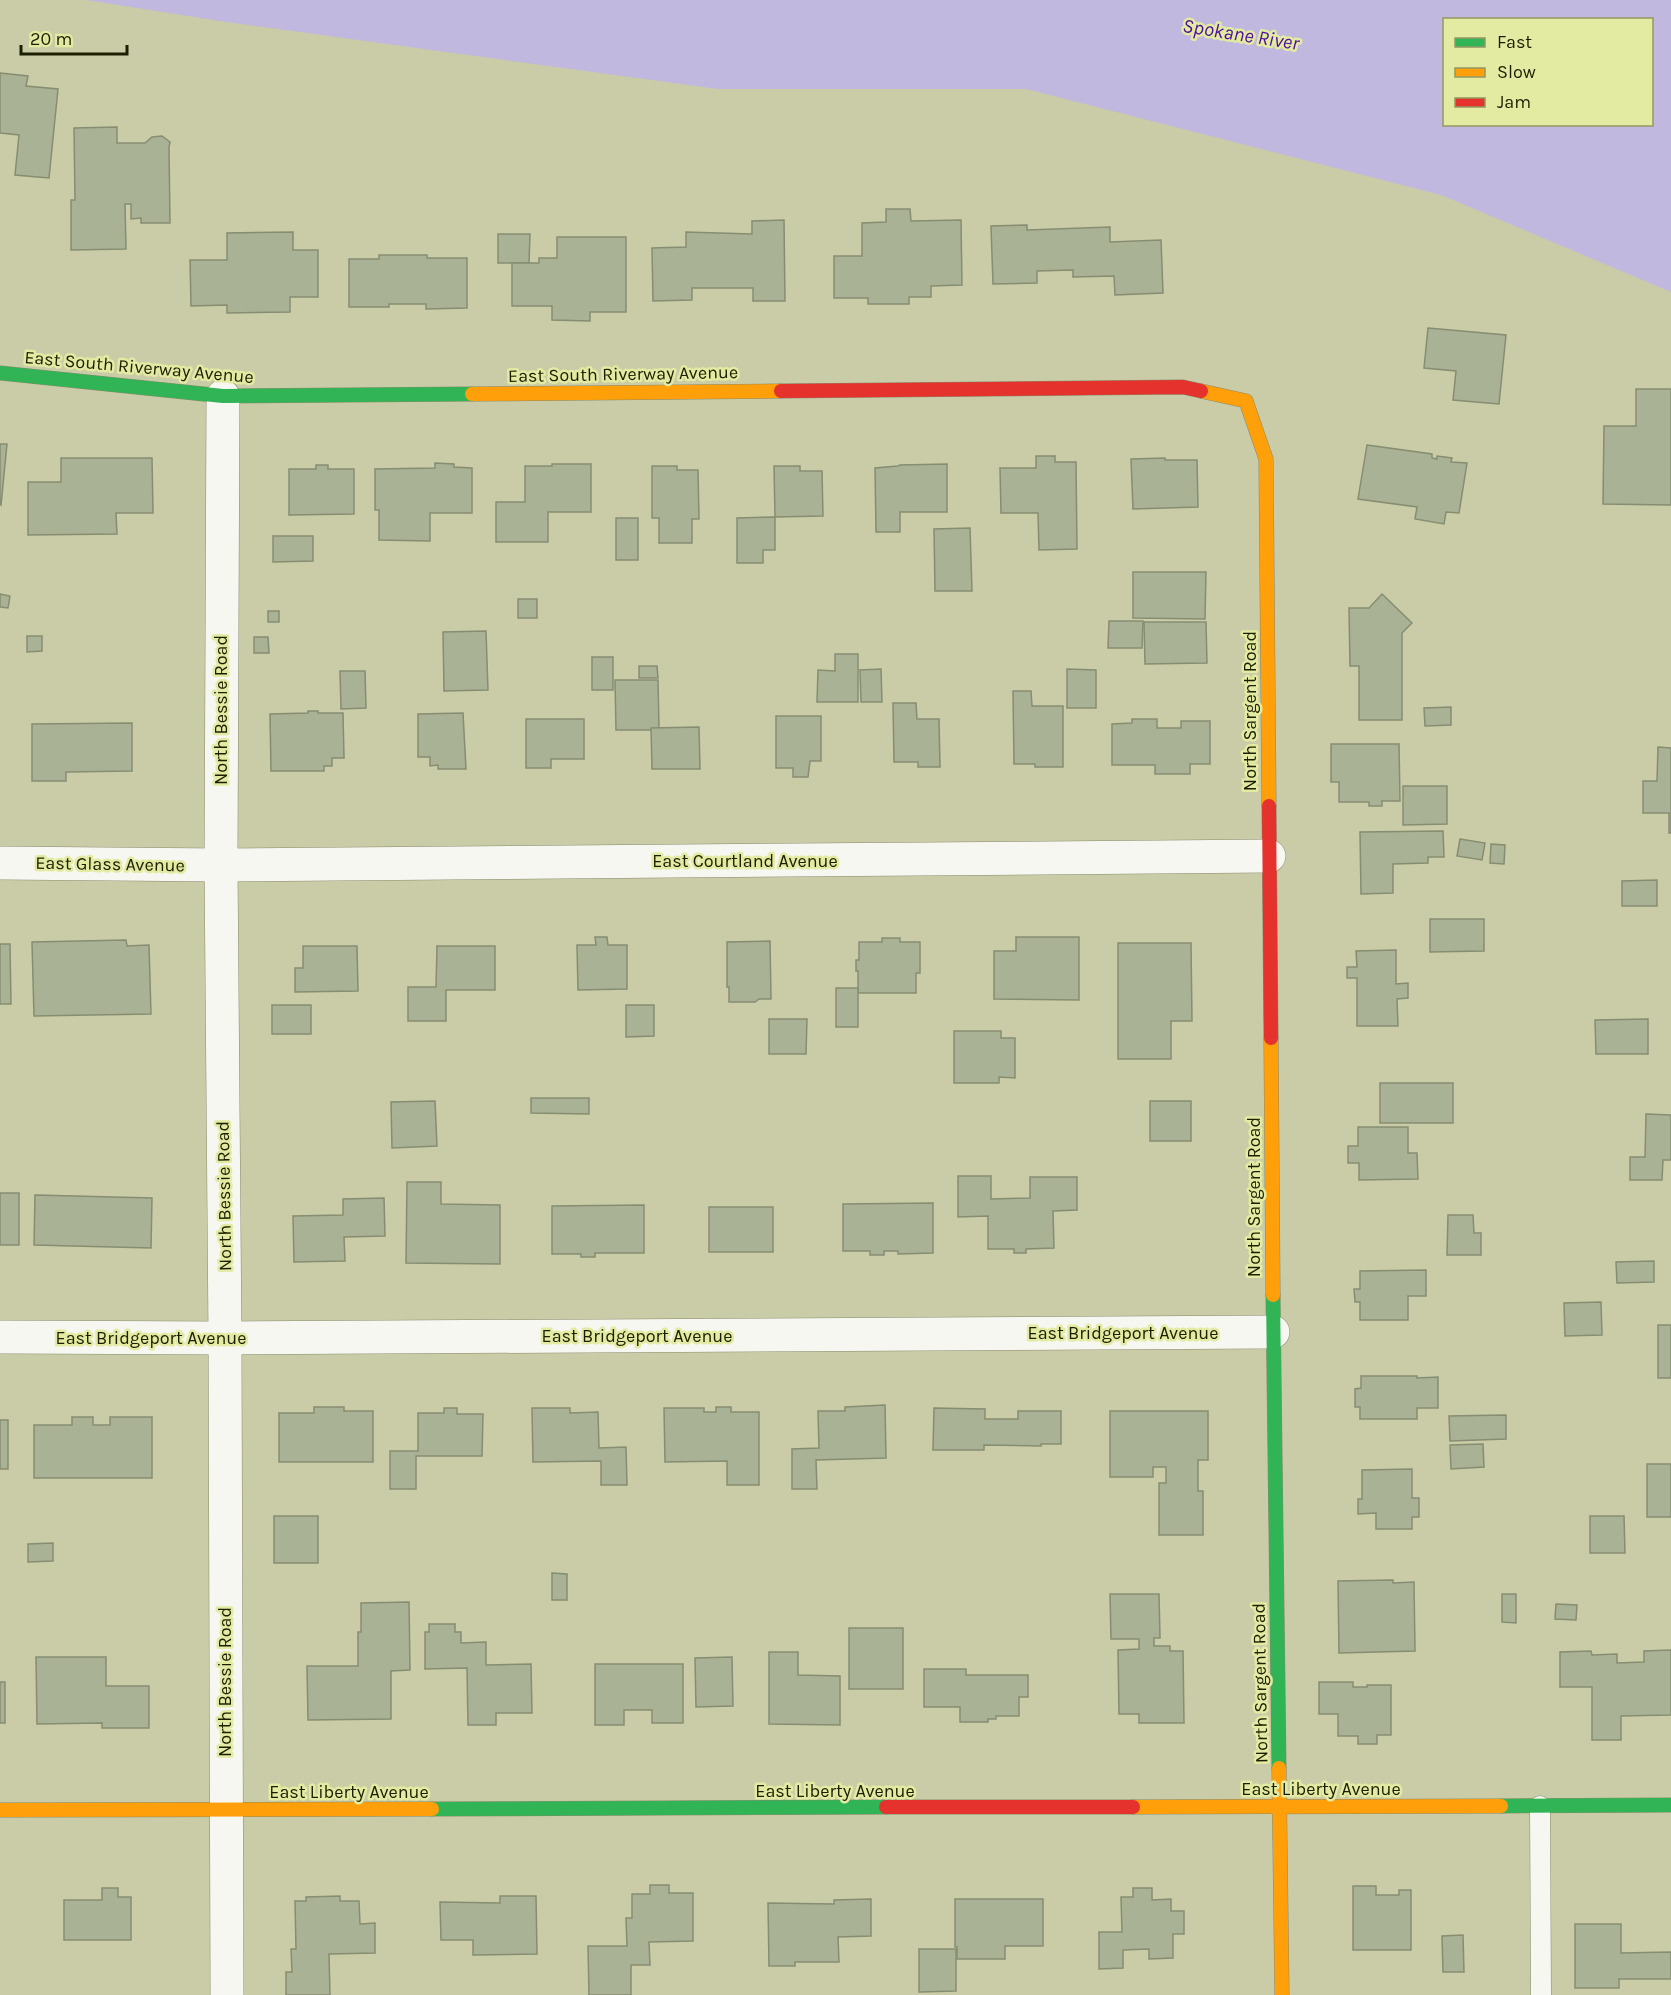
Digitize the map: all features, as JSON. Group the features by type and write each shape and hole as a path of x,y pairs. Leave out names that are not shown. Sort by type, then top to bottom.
{"street":[{"name":"East South Riverway Avenue","path":"0,373 223,396 1183,387 1246,402"},
{"name":"North Bessie Road","path":"223,396 221,865 227,1995"},
{"name":"North Sargent Road","path":"1246,402 1266,459 1273,1332 1282,1995"},
{"name":"East Courtland Avenue","path":"221,865 1269,856"},
{"name":"East Glass Avenue","path":"0,863 221,865"},
{"name":"East Bridgeport Avenue","path":"0,1337 225,1338 1273,1332"},
{"name":"East Liberty Avenue","path":"0,1810 1671,1805"}],"lane":[{"path":"1540,1806 1541,1995"}],"water":[{"name":"Spokane River","path":"86,0 1671,0 1671,292 1441,195 1026,89 718,89 226,22"}],"building":[{"path":"0,73 28,76 26,86 58,89 49,178 15,175 19,135 0,133"},
{"path":"117,127 117,143 145,143 152,137 162,136 170,142 170,223 141,223 141,218 131,219 131,204 125,204 126,249 71,250 71,200 75,200 74,128"},
{"path":"886,209 910,209 911,221 961,220 962,285 931,286 931,297 909,297 909,304 868,304 868,298 834,298 834,256 862,256 862,223 886,222"},
{"path":"784,220 785,301 753,301 753,288 692,288 692,300 653,301 652,248 686,247 686,232 752,234 752,221"},
{"path":"1027,225 1027,230 1110,227 1110,242 1161,240 1163,293 1115,295 1114,276 1073,277 1073,270 1037,271 1037,283 993,284 991,226"},
{"path":"293,232 293,250 318,250 318,297 290,297 290,312 227,313 227,305 191,306 190,260 227,260 227,233"},
{"path":"498,234 530,234 529,263 498,263"},
{"path":"557,237 626,237 626,312 590,312 590,321 552,320 552,306 512,306 512,263 539,263 539,258 557,258"},
{"path":"379,255 467,258 467,308 426,309 426,304 349,307 349,259 379,259"},
{"path":"1428,328 1506,335 1499,404 1453,400 1456,371 1424,368"},
{"path":"1636,389 1671,389 1671,505 1603,504 1604,426 1636,426"},
{"path":"0,444 7,444 1,505 0,504"},
{"path":"1367,445 1432,454 1432,458 1437,459 1437,456 1452,458 1451,462 1467,463 1459,513 1446,512 1444,524 1415,519 1417,507 1358,499"},
{"path":"1036,456 1055,456 1055,462 1076,462 1077,549 1039,550 1038,513 1001,513 1000,468 1036,468"},
{"path":"61,458 152,458 153,513 116,513 117,534 28,535 28,482 61,482"},
{"path":"1165,458 1165,460 1197,460 1198,507 1133,509 1131,459"},
{"path":"435,463 472,468 472,513 430,513 430,541 379,540 379,510 375,510 375,469 435,468"},
{"path":"552,464 591,464 591,512 548,512 548,542 496,542 496,502 525,502 525,466 552,466"},
{"path":"947,464 947,512 900,512 900,532 876,532 875,468"},
{"path":"316,465 328,465 328,469 354,469 354,514 289,515 289,469 316,469"},
{"path":"652,466 677,466 677,470 698,470 699,519 692,519 692,543 659,543 659,518 652,518"},
{"path":"774,466 800,466 800,471 822,471 823,516 775,517"},
{"path":"775,517 775,550 763,550 763,563 737,563 737,518"},
{"path":"616,518 638,518 638,560 616,560"},
{"path":"970,528 972,591 935,591 934,529"},
{"path":"273,536 313,536 313,561 273,562"},
{"path":"1133,572 1206,572 1205,619 1133,618"},
{"path":"0,594 10,596 8,608 0,607"},
{"path":"1382,594 1412,623 1402,633 1402,720 1359,720 1359,666 1350,666 1349,608 1369,608"},
{"path":"518,599 537,599 537,618 518,618"},
{"path":"268,611 279,611 279,622 268,622"},
{"path":"1109,621 1143,621 1142,648 1108,648"},
{"path":"1144,622 1206,622 1207,663 1145,664"},
{"path":"486,631 488,690 444,691 443,632"},
{"path":"27,636 42,636 42,651 27,652"},
{"path":"254,637 268,637 269,653 254,653"},
{"path":"835,654 858,654 858,702 817,702 818,670 835,671"},
{"path":"592,657 613,657 613,690 592,690"},
{"path":"639,666 657,666 658,678 639,678"},
{"path":"881,669 882,702 861,702 860,670"},
{"path":"1067,669 1096,670 1096,708 1067,708"},
{"path":"340,671 365,671 366,708 341,709"},
{"path":"615,680 658,680 659,728 616,730"},
{"path":"1013,691 1031,691 1032,706 1063,706 1063,767 1014,764"},
{"path":"893,703 916,703 917,719 939,719 940,767 918,767 918,762 894,762"},
{"path":"1451,707 1451,725 1425,726 1424,708"},
{"path":"308,711 343,713 344,758 332,758 332,766 324,766 324,771 271,771 270,714 308,713"},
{"path":"463,713 466,769 438,769 438,765 430,766 430,757 418,757 418,714"},
{"path":"776,716 821,716 821,761 810,761 808,777 793,777 793,768 776,768"},
{"path":"526,719 584,719 584,759 551,759 551,768 526,768"},
{"path":"1132,719 1157,719 1157,728 1181,728 1181,721 1210,721 1210,764 1190,764 1190,774 1155,774 1155,765 1112,765 1112,724 1132,723"},
{"path":"132,723 132,771 66,772 66,781 32,781 32,724"},
{"path":"699,727 700,769 652,769 651,728"},
{"path":"1331,744 1399,744 1400,801 1382,801 1382,806 1369,806 1369,802 1339,802 1339,782 1331,782"},
{"path":"1658,747 1671,748 1671,833 1669,833 1669,813 1643,813 1643,781 1657,781"},
{"path":"1403,786 1447,786 1447,824 1403,825"},
{"path":"1443,831 1444,857 1428,857 1428,863 1393,864 1393,893 1361,894 1360,832"},
{"path":"1460,839 1485,843 1482,860 1457,856"},
{"path":"1491,844 1505,845 1504,864 1490,863"},
{"path":"1657,880 1657,906 1622,906 1622,881"},
{"path":"1430,919 1484,919 1484,951 1430,952"},
{"path":"595,937 607,937 608,945 627,945 627,989 578,990 577,945 596,945"},
{"path":"1016,937 1079,937 1079,1000 994,999 994,951 1016,951"},
{"path":"882,938 900,938 900,942 920,942 920,973 916,973 916,993 858,993 856,960 859,960 859,942 882,942"},
{"path":"126,940 127,946 149,945 151,1014 34,1016 32,942"},
{"path":"770,941 771,999 759,999 755,1002 729,1002 727,942"},
{"path":"1118,943 1191,943 1192,1021 1171,1021 1171,1059 1118,1059"},
{"path":"0,944 10,944 11,1004 0,1004"},
{"path":"303,946 357,946 358,991 295,992 295,968 303,968"},
{"path":"437,946 495,946 495,990 446,990 446,1021 408,1021 408,987 436,987"},
{"path":"1396,950 1396,984 1408,983 1408,998 1397,999 1398,1026 1357,1026 1357,978 1347,978 1347,967 1357,967 1356,951"},
{"path":"836,988 858,988 858,1027 836,1027"},
{"path":"272,1005 311,1005 311,1034 272,1034"},
{"path":"626,1005 654,1005 654,1036 626,1037"},
{"path":"769,1019 807,1019 806,1054 769,1054"},
{"path":"1648,1019 1648,1054 1596,1054 1595,1020"},
{"path":"954,1031 1001,1031 1001,1038 1015,1038 1015,1078 999,1077 999,1083 954,1083"},
{"path":"1380,1083 1453,1083 1453,1123 1380,1123"},
{"path":"531,1098 589,1098 589,1114 531,1113"},
{"path":"435,1101 437,1146 392,1148 391,1102"},
{"path":"1150,1101 1191,1101 1191,1141 1150,1141"},
{"path":"1646,1114 1671,1115 1671,1160 1663,1160 1662,1180 1630,1180 1630,1157 1645,1157"},
{"path":"1358,1127 1408,1127 1408,1153 1417,1153 1418,1179 1359,1180 1359,1163 1348,1163 1348,1146 1358,1146"},
{"path":"958,1176 991,1176 991,1199 1030,1198 1030,1177 1077,1177 1077,1210 1053,1211 1054,1248 1026,1249 1026,1253 1014,1253 1014,1249 988,1249 988,1216 958,1217"},
{"path":"407,1182 441,1182 441,1204 500,1205 500,1264 406,1263"},
{"path":"0,1193 19,1193 19,1245 0,1245"},
{"path":"35,1195 152,1198 151,1248 34,1245"},
{"path":"384,1198 385,1236 344,1237 345,1261 294,1262 293,1216 343,1215 343,1199"},
{"path":"933,1203 933,1253 898,1254 898,1251 884,1251 884,1255 870,1255 870,1251 843,1251 843,1204"},
{"path":"644,1205 644,1253 595,1253 595,1257 581,1257 581,1254 552,1254 552,1206"},
{"path":"709,1207 773,1207 773,1252 709,1252"},
{"path":"1448,1215 1473,1215 1474,1233 1481,1233 1481,1255 1447,1255"},
{"path":"1654,1261 1654,1282 1617,1283 1616,1262"},
{"path":"1426,1270 1426,1296 1408,1296 1408,1320 1360,1320 1360,1302 1355,1302 1354,1289 1360,1289 1360,1271"},
{"path":"1601,1302 1602,1335 1565,1336 1564,1303"},
{"path":"1658,1325 1671,1325 1671,1378 1658,1378"},
{"path":"1361,1376 1438,1377 1438,1408 1417,1408 1417,1419 1360,1419 1360,1407 1355,1407 1355,1389 1361,1388"},
{"path":"885,1405 886,1458 816,1460 817,1489 792,1489 792,1449 819,1448 818,1411 845,1411 845,1407"},
{"path":"314,1407 344,1407 344,1411 373,1411 373,1462 279,1462 279,1413 314,1413"},
{"path":"716,1407 731,1407 731,1412 759,1412 759,1485 727,1485 727,1461 665,1462 664,1408 704,1408 704,1412 716,1412"},
{"path":"444,1408 457,1408 457,1414 483,1414 482,1456 416,1456 416,1489 390,1489 390,1451 418,1451 418,1413 444,1413"},
{"path":"532,1408 570,1408 570,1413 598,1412 599,1448 626,1447 627,1485 601,1485 601,1461 533,1462"},
{"path":"934,1408 985,1409 985,1419 1018,1419 1018,1411 1061,1411 1061,1444 984,1445 984,1450 933,1450"},
{"path":"1110,1411 1208,1411 1208,1460 1198,1460 1198,1491 1203,1491 1203,1535 1159,1535 1159,1483 1166,1483 1166,1467 1153,1467 1153,1477 1110,1477"},
{"path":"1506,1415 1506,1439 1450,1441 1449,1416"},
{"path":"72,1417 93,1417 93,1425 110,1425 110,1417 152,1417 152,1478 34,1478 34,1425 72,1425"},
{"path":"0,1420 8,1420 8,1469 0,1469"},
{"path":"1483,1444 1484,1467 1451,1469 1450,1445"},
{"path":"1647,1464 1671,1464 1671,1517 1647,1517"},
{"path":"1412,1469 1412,1498 1419,1498 1419,1517 1412,1517 1412,1529 1376,1529 1376,1513 1358,1514 1358,1499 1362,1499 1362,1470"},
{"path":"274,1516 318,1516 318,1563 274,1563"},
{"path":"1590,1516 1624,1516 1625,1553 1590,1553"},
{"path":"53,1543 53,1561 28,1562 28,1544"},
{"path":"552,1573 567,1574 567,1600 552,1600"},
{"path":"1393,1580 1393,1583 1414,1582 1415,1651 1339,1653 1338,1581"},
{"path":"1110,1594 1159,1594 1160,1638 1154,1638 1154,1646 1170,1646 1170,1651 1183,1651 1184,1723 1139,1723 1139,1714 1119,1714 1118,1650 1139,1649 1139,1639 1111,1639"},
{"path":"1502,1594 1516,1594 1516,1623 1502,1622"},
{"path":"409,1602 410,1670 391,1671 391,1719 308,1720 307,1666 358,1666 361,1603"},
{"path":"1556,1604 1577,1605 1576,1620 1555,1619"},
{"path":"429,1624 455,1624 455,1632 461,1632 461,1643 486,1642 486,1665 531,1664 532,1713 496,1713 496,1725 468,1725 467,1668 425,1669 425,1632 429,1632"},
{"path":"849,1628 903,1628 903,1689 849,1689"},
{"path":"1671,1650 1671,1715 1621,1716 1621,1740 1592,1740 1592,1687 1560,1687 1560,1652 1591,1651 1592,1655 1617,1654 1617,1663 1644,1662 1644,1651"},
{"path":"769,1652 798,1652 798,1675 840,1676 840,1725 769,1724"},
{"path":"36,1657 106,1657 106,1686 149,1686 149,1728 102,1728 102,1723 37,1724"},
{"path":"732,1657 733,1706 696,1707 695,1658"},
{"path":"595,1664 683,1664 683,1723 652,1723 652,1710 624,1710 624,1725 595,1725"},
{"path":"924,1669 966,1669 966,1675 1028,1675 1028,1697 1019,1697 1019,1716 996,1716 996,1719 988,1719 988,1722 960,1722 960,1707 924,1707"},
{"path":"0,1682 5,1682 5,1723 0,1723"},
{"path":"1319,1682 1353,1682 1353,1687 1391,1685 1391,1735 1377,1735 1377,1744 1358,1744 1358,1736 1338,1736 1338,1714 1319,1714"},
{"path":"650,1885 669,1885 669,1893 693,1893 693,1941 649,1942 650,1965 631,1965 631,1995 589,1995 588,1946 627,1946 626,1918 632,1918 632,1894 650,1894"},
{"path":"1353,1886 1376,1886 1376,1895 1399,1895 1399,1890 1411,1890 1411,1950 1353,1950"},
{"path":"102,1888 118,1888 118,1897 131,1897 131,1940 64,1940 64,1900 102,1900"},
{"path":"1133,1888 1152,1888 1152,1900 1171,1899 1171,1911 1184,1911 1184,1934 1173,1934 1173,1958 1149,1959 1149,1949 1123,1950 1123,1968 1099,1969 1099,1932 1122,1932 1121,1897 1133,1897"},
{"path":"340,1896 340,1901 359,1901 360,1924 375,1923 375,1953 329,1954 330,1995 286,1995 286,1972 292,1972 291,1949 296,1949 295,1901 306,1901 306,1897"},
{"path":"500,1896 536,1896 537,1954 473,1955 473,1940 441,1940 440,1902 500,1903"},
{"path":"871,1899 871,1936 838,1937 839,1962 795,1962 795,1966 769,1966 768,1903 834,1904 834,1900"},
{"path":"955,1899 1043,1899 1043,1946 1005,1946 1005,1959 957,1959"},
{"path":"1575,1924 1621,1924 1621,1953 1671,1952 1671,1979 1619,1979 1619,1988 1575,1988"},
{"path":"1463,1935 1464,1972 1443,1972 1442,1936"},
{"path":"919,1949 956,1949 956,1991 919,1992"}],"traffic: fast":[{"path":"0,373 223,396 472,394"},
{"path":"1273,1295 1279,1768"},
{"path":"1501,1806 1671,1805"},
{"path":"432,1809 886,1807"}],"traffic: slow":[{"path":"472,394 781,391"},
{"path":"1201,391 1246,401 1266,459 1269,806"},
{"path":"1271,1038 1273,1295"},
{"path":"1279,1768 1282,1995"},
{"path":"1133,1807 1501,1806"},
{"path":"0,1810 432,1809"}],"traffic: jam":[{"path":"781,391 1183,387 1201,391"},
{"path":"1269,806 1271,1038"},
{"path":"886,1807 1133,1807"}]}
